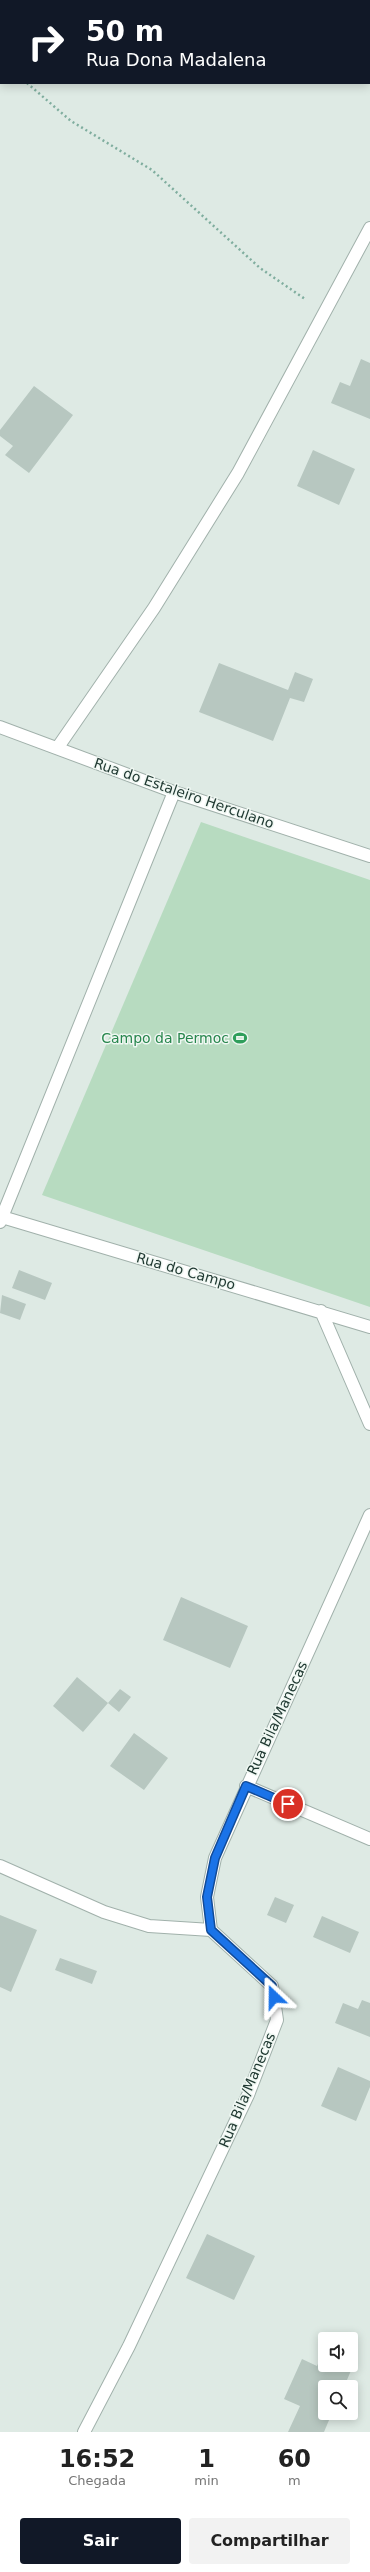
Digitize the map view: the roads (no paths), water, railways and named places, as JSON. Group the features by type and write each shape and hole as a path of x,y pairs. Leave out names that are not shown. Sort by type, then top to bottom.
{"street":[{"path":"58,747 154,608 234,480 323,312 370,228"},
{"name":"Rua do Estaleiro Herculano","path":"0,727 58,747 174,792 370,856"},
{"path":"1,1220 174,792"},
{"name":"Rua do Campo","path":"1,1220 321,1311 370,1327"},
{"path":"321,1311 370,1424"},
{"name":"Rua Bila/Manecas","path":"84,2432 129,2346 248,2095 277,2020 272,1986 211,1930 207,1897 215,1858 246,1786 370,1515"},
{"path":"246,1786 370,1839"},
{"path":"0,1866 104,1912 149,1926 211,1930"}],"place":[{"name":"Campo da Permoc","path":"240,1038"}]}
